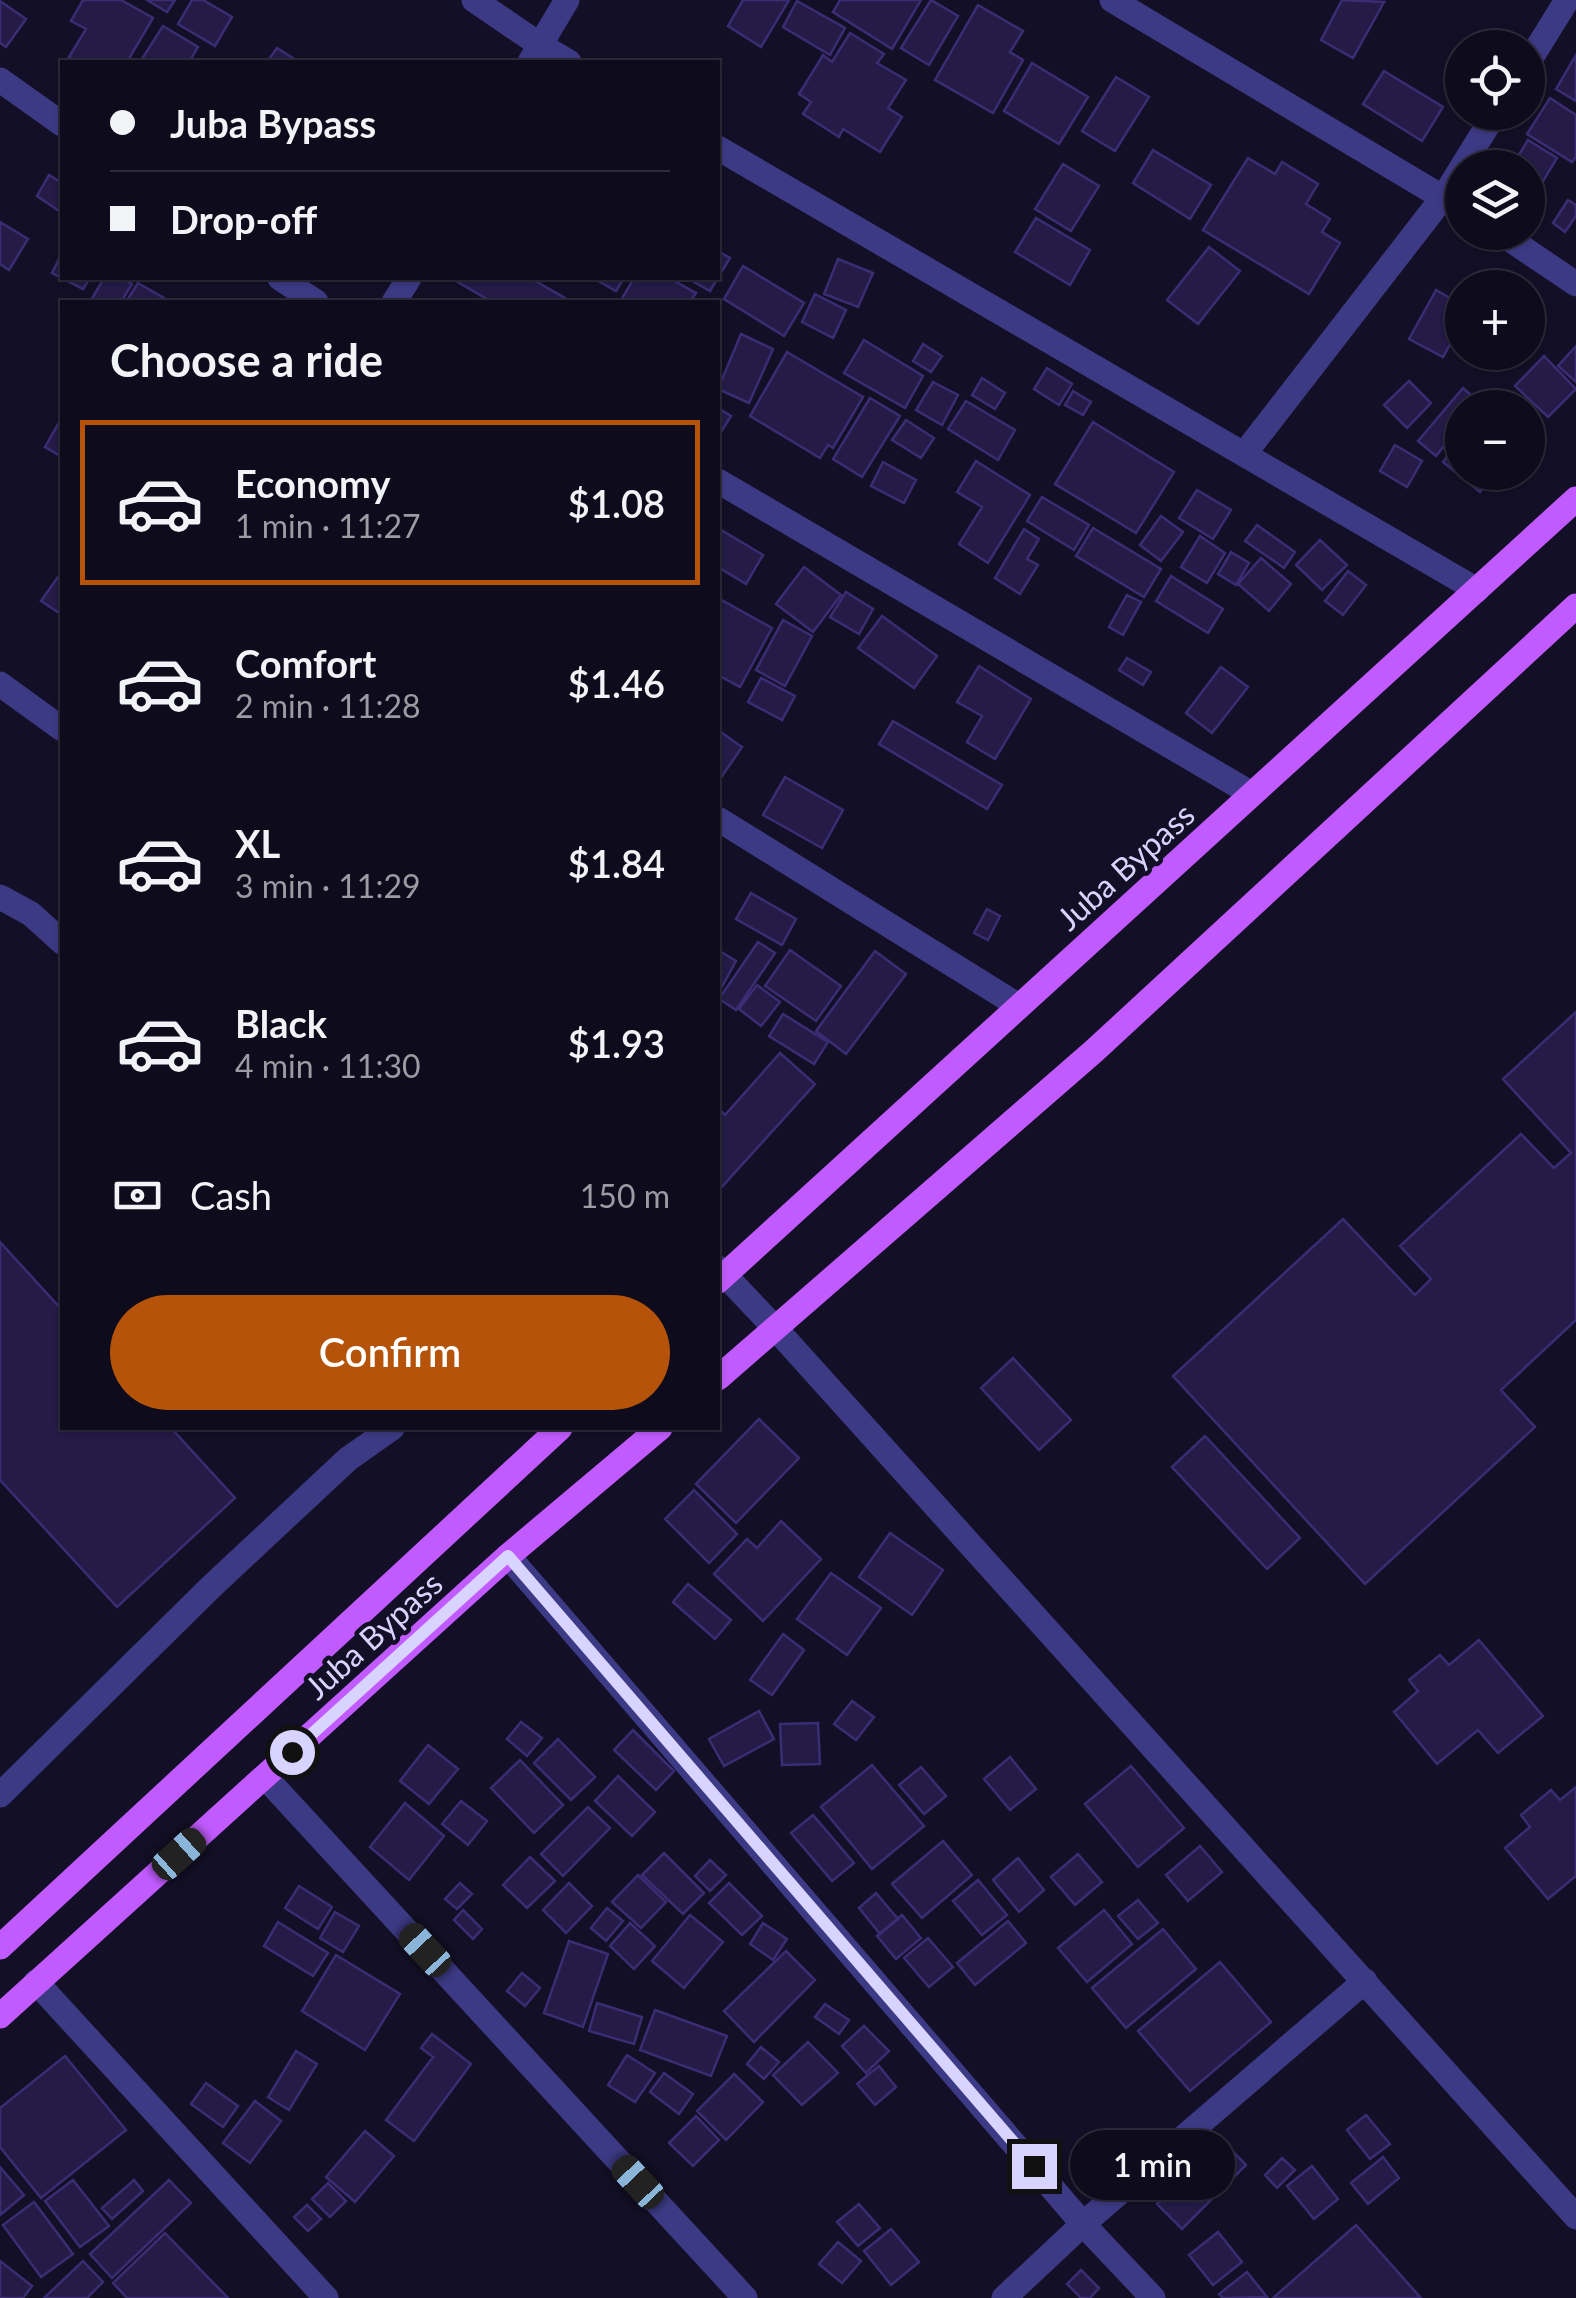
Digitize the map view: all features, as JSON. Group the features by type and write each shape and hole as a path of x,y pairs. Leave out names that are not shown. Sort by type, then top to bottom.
{"main road":[{"name":"Juba Bypass","path":"720,1274 1576,499"},
{"path":"720,1376 1094,1052 1576,606"},
{"name":"Juba Bypass","path":"0,1947 558,1430"},
{"name":"Juba Bypass","path":"0,2016 508,1556 658,1430"}],"street":[{"path":"474,0 535,54 560,60"},
{"path":"535,54 567,0"},
{"path":"1112,0 1445,197"},
{"path":"1545,35 1567,0"},
{"path":"0,80 60,123"},
{"path":"720,149 1476,590"},
{"path":"1245,453 1445,212"},
{"path":"1526,250 1576,284"},
{"path":"283,280 313,300"},
{"path":"720,483 1252,794"},
{"path":"0,684 60,728"},
{"path":"720,820 1019,1006"},
{"path":"0,897 31,914 60,940"},
{"path":"720,1274 776,1329 1576,2217"},
{"path":"0,1795 225,1574 348,1459 389,1430"},
{"path":"508,1556 1084,2224 1153,2298"},
{"path":"265,1776 745,2298"},
{"path":"1004,2298 1365,1981"},
{"path":"36,1982 326,2298"}],"building":[{"path":"83,0 121,0 153,18 128,60 69,57 86,29 71,21"},
{"path":"147,0 175,0 167,12"},
{"path":"192,0 203,0 232,17 215,46 178,24"},
{"path":"743,0 789,0 761,47 728,26"},
{"path":"840,0 921,0 892,49 833,12"},
{"path":"931,0 958,16 929,65 901,48"},
{"path":"1342,0 1384,2 1353,58 1321,40"},
{"path":"0,1 26,19 6,47 0,43"},
{"path":"797,1 845,28 830,55 783,27"},
{"path":"978,5 1023,31 1010,52 1023,60 993,113 935,80"},
{"path":"163,26 198,47 190,60 141,60"},
{"path":"850,33 884,54 877,63 906,80 888,108 902,117 880,152 843,129 839,137 803,114 811,102 799,94 823,55 832,62"},
{"path":"277,48 296,60 268,60"},
{"path":"1576,55 1576,101 1556,89"},
{"path":"1032,63 1088,97 1059,144 1004,111"},
{"path":"1384,71 1443,107 1422,141 1363,104"},
{"path":"1116,77 1149,97 1115,151 1082,131"},
{"path":"1550,98 1576,115 1576,157 1572,162 1527,134 1530,130 1545,130 1545,106"},
{"path":"1528,140 1544,150 1522,150"},
{"path":"1153,150 1211,185 1190,219 1133,183"},
{"path":"1545,151 1557,158 1545,178"},
{"path":"1248,158 1275,174 1282,162 1318,184 1306,204 1330,219 1322,232 1340,243 1309,294 1203,230"},
{"path":"1063,164 1099,186 1071,231 1035,209"},
{"path":"49,175 60,182 60,212 37,196"},
{"path":"1568,200 1576,205 1576,216 1565,232 1553,223"},
{"path":"1036,218 1090,250 1070,285 1015,252"},
{"path":"0,222 28,239 9,270 0,264"},
{"path":"1209,247 1240,271 1198,324 1167,300"},
{"path":"720,252 730,258 720,275"},
{"path":"60,257 60,277 52,273"},
{"path":"838,259 873,273 858,307 824,294"},
{"path":"743,266 804,303 784,336 724,299"},
{"path":"66,280 89,280 83,289"},
{"path":"103,280 132,284 122,300 91,300"},
{"path":"454,280 534,280 568,300 489,300"},
{"path":"597,280 623,280 616,291"},
{"path":"633,280 673,280 696,293 691,300 621,300"},
{"path":"691,280 717,280 710,291"},
{"path":"138,283 164,298 162,300 127,300"},
{"path":"1436,290 1445,295 1443,357 1409,339"},
{"path":"815,294 846,310 833,338 802,322"},
{"path":"741,334 773,349 749,403 720,390"},
{"path":"864,340 923,376 905,408 844,373"},
{"path":"923,344 942,356 931,372 913,361"},
{"path":"1576,346 1576,382 1558,366"},
{"path":"787,352 863,397 833,448 828,445 820,458 750,416"},
{"path":"1545,357 1576,389 1548,417 1545,390 1519,390 1515,386 1530,370 1545,370"},
{"path":"1047,368 1072,384 1059,405 1034,389"},
{"path":"982,378 1005,393 995,409 972,395"},
{"path":"1409,381 1431,403 1407,428 1384,405"},
{"path":"933,382 958,395 942,425 916,410"},
{"path":"1073,391 1091,402 1083,415 1065,405"},
{"path":"870,398 900,416 862,477 833,459"},
{"path":"966,401 1015,430 998,460 948,429"},
{"path":"720,409 731,416 720,432"},
{"path":"1445,409 1445,445 1436,456 1418,441"},
{"path":"906,420 934,438 921,458 892,440"},
{"path":"60,421 60,456 45,447"},
{"path":"1093,422 1174,472 1136,533 1055,484"},
{"path":"1395,445 1422,461 1407,487 1380,471"},
{"path":"976,461 1030,495 988,563 959,544 982,507 957,492"},
{"path":"883,462 916,480 904,503 871,486"},
{"path":"1197,490 1231,510 1213,539 1179,518"},
{"path":"1042,497 1089,525 1074,550 1027,521"},
{"path":"1161,516 1183,532 1161,561 1140,545"},
{"path":"1257,525 1295,552 1284,568 1245,541"},
{"path":"1093,528 1161,569 1144,597 1076,556"},
{"path":"720,529 763,555 746,584 720,568"},
{"path":"1024,529 1039,539 1027,559 1038,565 1020,594 995,578"},
{"path":"1200,536 1225,553 1207,583 1181,567"},
{"path":"1320,540 1347,565 1322,590 1296,565"},
{"path":"1231,552 1249,563 1236,585 1218,574"},
{"path":"1261,558 1291,584 1269,611 1238,584"},
{"path":"804,567 841,595 813,632 776,604"},
{"path":"1348,571 1366,585 1343,615 1325,601"},
{"path":"60,574 60,614 41,601"},
{"path":"1171,576 1223,609 1208,633 1156,601"},
{"path":"846,592 873,609 859,634 830,617"},
{"path":"1127,595 1141,602 1123,635 1109,627"},
{"path":"720,599 772,628 740,687 720,676"},
{"path":"882,616 937,656 914,688 858,648"},
{"path":"783,620 812,636 785,686 756,670"},
{"path":"1127,658 1151,672 1143,685 1119,670"},
{"path":"979,666 1031,699 995,759 967,742 982,716 957,702"},
{"path":"1221,667 1248,687 1212,733 1186,713"},
{"path":"761,678 795,696 782,720 748,702"},
{"path":"893,721 1002,785 987,809 879,744"},
{"path":"720,731 742,747 720,779"},
{"path":"785,777 843,810 822,848 763,815"},
{"path":"751,893 796,919 782,945 736,919"},
{"path":"987,909 1000,916 988,940 974,933"},
{"path":"758,942 775,953 736,1010 720,998"},
{"path":"790,950 841,986 816,1021 765,986"},
{"path":"720,951 736,961 720,990"},
{"path":"875,951 906,974 846,1054 816,1031"},
{"path":"757,985 780,1002 761,1026 739,1009"},
{"path":"1576,1012 1576,1320 1501,1390 1535,1427 1365,1584 1173,1376 1343,1219 1415,1295 1431,1279 1400,1246 1521,1134 1554,1168 1571,1153 1503,1079"},
{"path":"783,1014 828,1042 814,1064 769,1036"},
{"path":"780,1053 815,1084 720,1189 720,1110 725,1115"},
{"path":"0,1242 60,1308 60,1430 173,1430 235,1498 117,1607 0,1480"},
{"path":"1013,1358 1071,1420 1039,1450 981,1388"},
{"path":"759,1419 799,1458 736,1523 696,1484"},
{"path":"1205,1436 1300,1538 1267,1569 1172,1467"},
{"path":"694,1490 737,1534 709,1563 665,1519"},
{"path":"781,1521 821,1559 763,1621 714,1574 747,1539 757,1548"},
{"path":"890,1533 943,1570 912,1615 859,1577"},
{"path":"831,1573 881,1608 847,1655 797,1619"},
{"path":"688,1584 731,1620 715,1639 673,1602"},
{"path":"783,1634 804,1650 772,1695 750,1680"},
{"path":"1479,1640 1543,1716 1498,1753 1478,1730 1437,1764 1394,1712 1418,1691 1409,1680 1440,1655 1449,1665"},
{"path":"852,1701 874,1717 856,1740 834,1724"},
{"path":"759,1711 774,1739 724,1766 709,1739"},
{"path":"521,1722 542,1738 527,1756 507,1739"},
{"path":"818,1723 820,1764 782,1765 780,1724"},
{"path":"633,1730 674,1771 656,1790 614,1750"},
{"path":"558,1739 595,1777 571,1800 534,1763"},
{"path":"428,1745 458,1769 429,1804 400,1781"},
{"path":"1010,1757 1036,1789 1010,1810 984,1779"},
{"path":"520,1760 563,1805 534,1833 491,1788"},
{"path":"872,1765 924,1826 872,1869 821,1807"},
{"path":"1131,1766 1184,1828 1138,1867 1085,1804"},
{"path":"921,1767 946,1796 924,1814 899,1785"},
{"path":"618,1776 655,1812 632,1836 595,1801"},
{"path":"1576,1787 1576,1876 1548,1899 1505,1848 1530,1827 1521,1815 1551,1790 1560,1800"},
{"path":"461,1801 487,1821 468,1845 442,1824"},
{"path":"405,1803 444,1836 409,1880 370,1847"},
{"path":"588,1807 610,1828 563,1876 541,1854"},
{"path":"813,1815 854,1863 832,1881 791,1833"},
{"path":"943,1841 972,1875 922,1918 892,1884"},
{"path":"1200,1846 1222,1872 1188,1901 1166,1875"},
{"path":"664,1853 704,1893 683,1914 642,1875"},
{"path":"1078,1854 1102,1882 1075,1905 1051,1877"},
{"path":"530,1857 555,1881 527,1908 503,1885"},
{"path":"1018,1858 1044,1890 1019,1912 993,1880"},
{"path":"710,1860 726,1875 710,1891 695,1876"},
{"path":"638,1875 666,1902 641,1928 612,1902"},
{"path":"978,1880 1007,1915 982,1935 953,1901"},
{"path":"460,1883 472,1894 457,1909 445,1899"},
{"path":"569,1883 592,1906 566,1933 543,1910"},
{"path":"729,1883 762,1916 742,1935 709,1903"},
{"path":"299,1886 332,1907 318,1929 285,1908"},
{"path":"876,1893 898,1919 880,1934 859,1908"},
{"path":"1138,1900 1158,1923 1138,1939 1118,1916"},
{"path":"607,1908 623,1921 606,1941 591,1928"},
{"path":"463,1910 482,1929 473,1939 454,1920"},
{"path":"1104,1910 1132,1944 1087,1982 1058,1948"},
{"path":"335,1912 359,1926 343,1952 320,1938"},
{"path":"690,1915 723,1942 684,1988 652,1961"},
{"path":"902,1915 921,1938 896,1959 877,1936"},
{"path":"1008,1921 1026,1943 975,1985 957,1963"},
{"path":"278,1922 328,1953 313,1976 264,1946"},
{"path":"630,1923 655,1946 634,1969 610,1946"},
{"path":"763,1923 787,1939 773,1960 750,1944"},
{"path":"1163,1929 1196,1969 1126,2028 1092,1988"},
{"path":"928,1938 953,1967 929,1987 904,1958"},
{"path":"569,1941 608,1954 583,2027 544,2013"},
{"path":"786,1951 815,1980 754,2042 724,2011"},
{"path":"336,1955 400,1994 365,2050 302,2011"},
{"path":"1220,1962 1271,2022 1190,2091 1138,2031"},
{"path":"522,1973 540,1988 525,2006 507,1991"},
{"path":"597,2003 642,2017 634,2044 589,2031"},
{"path":"825,2004 849,2020 839,2034 815,2017"},
{"path":"655,2010 727,2036 711,2076 640,2050"},
{"path":"864,2026 889,2051 866,2073 842,2046"},
{"path":"432,2034 471,2064 414,2141 386,2120 433,2057 421,2048"},
{"path":"808,2042 838,2073 802,2105 773,2075"},
{"path":"761,2047 779,2062 764,2079 747,2064"},
{"path":"296,2051 317,2064 289,2110 268,2097"},
{"path":"627,2055 655,2073 635,2102 608,2085"},
{"path":"65,2056 126,2130 41,2198 0,2147 0,2108"},
{"path":"879,2066 896,2087 875,2105 857,2084"},
{"path":"664,2073 693,2094 679,2114 650,2092"},
{"path":"734,2074 763,2102 726,2140 697,2111"},
{"path":"206,2083 238,2106 223,2127 191,2104"},
{"path":"255,2101 281,2121 250,2163 223,2143"},
{"path":"1366,2115 1390,2144 1370,2159 1347,2130"},
{"path":"696,2116 719,2140 693,2166 669,2143"},
{"path":"365,2131 394,2156 355,2202 326,2177"},
{"path":"1222,2140 1246,2165 1182,2229 1157,2204"},
{"path":"1383,2157 1399,2178 1368,2204 1351,2183"},
{"path":"1282,2158 1295,2170 1277,2188 1265,2175"},
{"path":"1312,2166 1338,2199 1314,2219 1287,2186"},
{"path":"0,2167 24,2195 0,2215"},
{"path":"73,2180 109,2226 80,2247 45,2201"},
{"path":"134,2180 143,2191 112,2219 102,2208"},
{"path":"169,2180 191,2203 112,2278 90,2254"},
{"path":"328,2183 346,2201 330,2217 312,2199"},
{"path":"34,2202 73,2254 41,2277 3,2225"},
{"path":"859,2204 880,2228 858,2246 837,2222"},
{"path":"307,2205 321,2219 308,2231 294,2217"},
{"path":"1356,2225 1421,2298 1273,2298"},
{"path":"891,2229 919,2262 891,2285 864,2251"},
{"path":"1218,2232 1242,2262 1213,2285 1189,2255"},
{"path":"165,2233 228,2298 127,2298 113,2283"},
{"path":"838,2242 861,2261 842,2283 819,2264"},
{"path":"0,2261 32,2286 23,2298 0,2298"},
{"path":"83,2261 103,2282 87,2298 44,2298"},
{"path":"1081,2270 1099,2288 1090,2298 1081,2298 1067,2284"},
{"path":"1247,2272 1267,2297 1223,2298 1219,2294"}],"route":[{"path":"292,1752 508,1556 1034,2166"}]}
